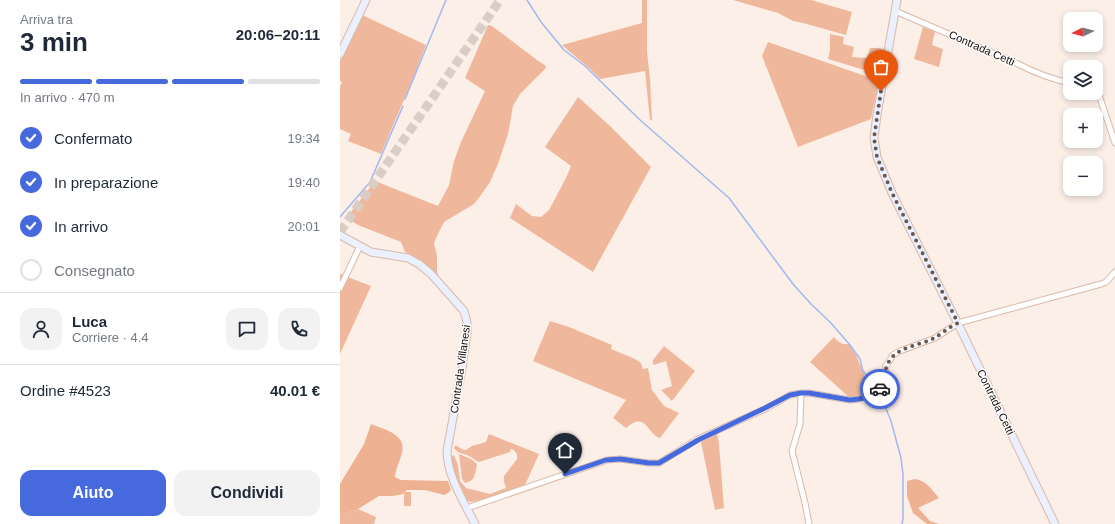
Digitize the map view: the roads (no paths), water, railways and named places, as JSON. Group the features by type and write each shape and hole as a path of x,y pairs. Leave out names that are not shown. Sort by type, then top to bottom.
{"main road":[{"path":"340,54 366,0"},
{"name":"Contrada Cetti","path":"897,0 877,115 874,138 875,150 892,193 958,323 1055,524"},
{"name":"Contrada Villanesi","path":"340,235 371,252 408,258 419,264 431,274 464,311 467,322 467,333 448,451 448,466 453,480 475,524"}],"street":[{"name":"Contrada Cetti","path":"895,11 1025,68 1063,81"},
{"path":"1101,100 1115,143"},
{"path":"340,288 360,246"},
{"path":"467,508 606,460 620,459 659,463 698,440 790,395 809,393 850,400 877,394 885,377 886,366 894,355 900,351 935,338 949,327 958,323 1101,284 1106,282 1115,272"},
{"path":"801,393 800,424 792,451 806,503 809,524"}],"waterway":[{"path":"405,99 446,0"},
{"path":"527,0 541,22 564,50 585,66 639,119 729,198 793,284 850,345 860,359 863,371 877,389"},
{"path":"340,217 370,182 403,106"},
{"path":"880,394 891,421 901,458 903,475 902,524"}],"tunnel":[{"path":"340,232 500,0"}]}
